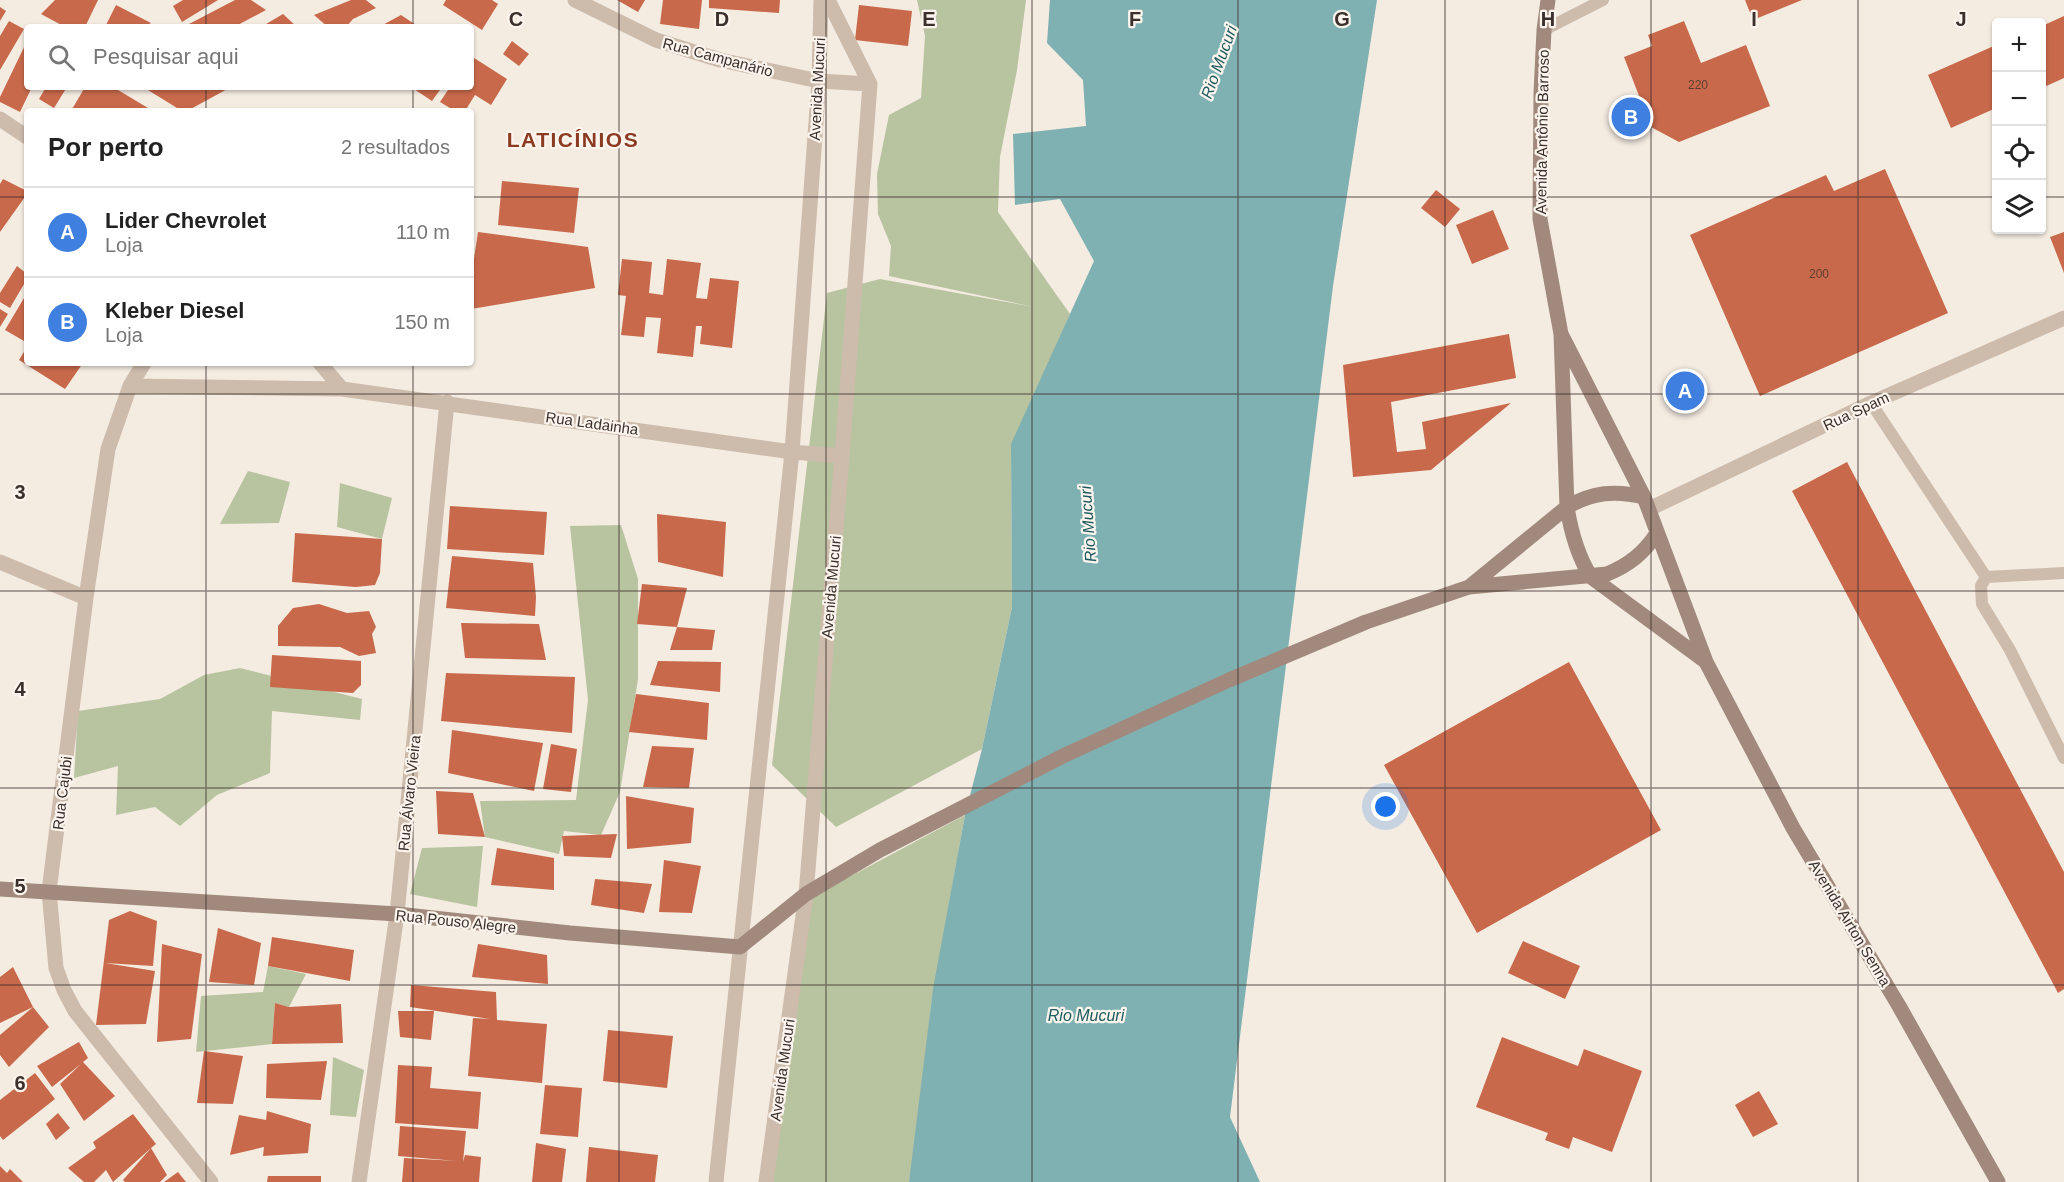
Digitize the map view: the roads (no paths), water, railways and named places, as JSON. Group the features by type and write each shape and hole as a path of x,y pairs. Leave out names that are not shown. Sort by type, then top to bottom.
{"main road":[{"name":"Avenida Antônio Barroso","path":"1548,0 1544,30 1540,219 1561,333 1567,507 1576,548"},
{"name":"Avenida Antônio Barroso","path":"1561,333 1647,503"},
{"path":"1469,586 1567,507 1581,499 1604,493 1629,493 1647,503"},
{"name":"Avenida Airton Senna","path":"1647,503 1706,662 1794,828 1899,1006 1998,1182"},
{"path":"740,947 806,894 880,850 1065,755 1228,680 1366,622 1469,586 1607,574 1629,563 1648,546 1657,532"},
{"name":"Avenida Airton Senna","path":"1576,548 1581,563 1590,577 1706,662"},
{"name":"Rua Pouso Alegre","path":"0,889 397,914 570,933 740,947"}],"street":[{"name":"Rua Campanário","path":"575,0 656,40 720,60 819,81 870,84"},
{"name":"Avenida Mucuri","path":"716,1182 792,452 819,81 821,0"},
{"name":"Avenida Mucuri","path":"766,1182 806,894 870,84 828,0"},
{"path":"0,120 24,135"},
{"name":"Rua Spam","path":"1647,503 2064,318"},
{"name":"Rua Cajubi","path":"142,366 130,386 108,449 86,598 50,891 56,968 75,1011 211,1182"},
{"path":"323,366 342,389"},
{"name":"Rua Ladainha","path":"130,386 342,389 792,452 842,456"},
{"name":"Rua Álvaro Vieira","path":"359,1182 397,914 447,402"},
{"path":"0,562 86,598"}],"lane":[{"path":"1544,30 1603,0"},
{"path":"1871,403 1986,577"},
{"path":"1986,577 2064,573"},
{"path":"1986,577 1981,586 1982,604 2010,650 2064,758"}],"water":[{"name":"Rio Mucuri","path":"1050,0 1377,0 1333,286 1230,1117 1260,1182 909,1182 933,989 965,815 982,749 1012,607 1011,444 1094,261 1060,199 1015,205 1013,134 1086,126 1083,80 1047,43"}],"place":[{"name":"Kleber Diesel","path":"1631,117"},
{"name":"Lider Chevrolet","path":"1685,391"}],"district":[{"name":"LATICÍNIOS","path":"573,139"}]}
